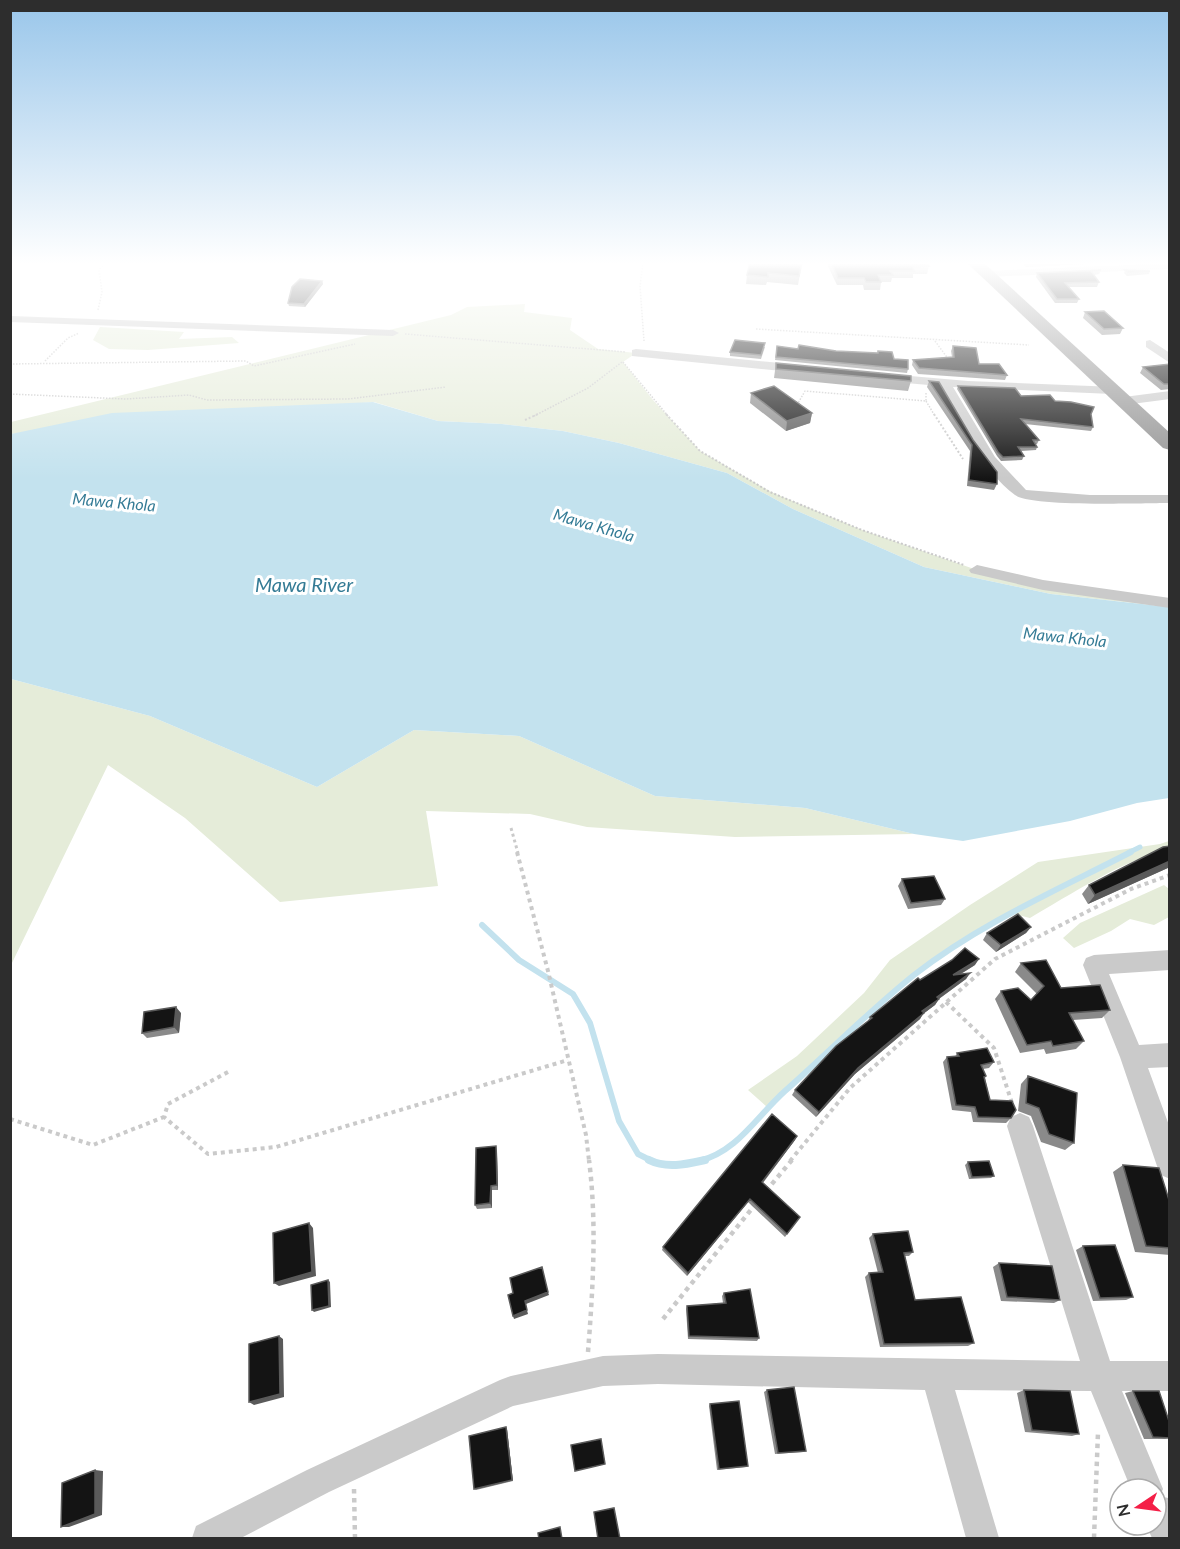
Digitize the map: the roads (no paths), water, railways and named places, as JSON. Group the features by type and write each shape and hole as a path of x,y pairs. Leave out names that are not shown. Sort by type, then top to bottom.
{"highway":[{"path":"1051,334 1170,444"}],"street":[{"path":"1150,344 1170,359"},
{"path":"641,352 808,370"},
{"path":"880,377 1118,396 1170,396"},
{"path":"944,382 989,459 1021,493 1090,499 1170,499"},
{"path":"977,570 1043,585 1170,603"},
{"path":"1169,1161 1132,1057 1094,965 1170,960"},
{"path":"1132,1057 1170,1055"},
{"path":"1020,1126 1100,1376 1142,1477"},
{"path":"208,1539 354,1464 511,1392 603,1371 658,1369 936,1375 1170,1376"},
{"path":"936,1375 982,1539"}],"water":[{"name":"Mawa River","path":"373,402 438,421 502,424 563,431 619,443 727,473 793,509 924,567 1051,594 1169,607 1169,798 1137,803 1070,821 963,841 914,834 805,808 655,796 519,736 414,730 317,787 150,716 11,679 11,434 112,413"}],"waterway":[{"path":"1128,853 1140,847"},
{"path":"699,1161 725,1150 736,1141 785,1091 865,1018 897,989 939,957 1019,909 1131,852"},
{"path":"482,925 519,960 573,994 590,1023 619,1121 638,1154 652,1161"},
{"path":"649,1160 670,1165 705,1160"}],"water label":[{"name":"Mawa Khola","path":"114,502"},
{"name":"Mawa Khola","path":"594,525"},
{"name":"Mawa Khola","path":"1065,637"}]}
